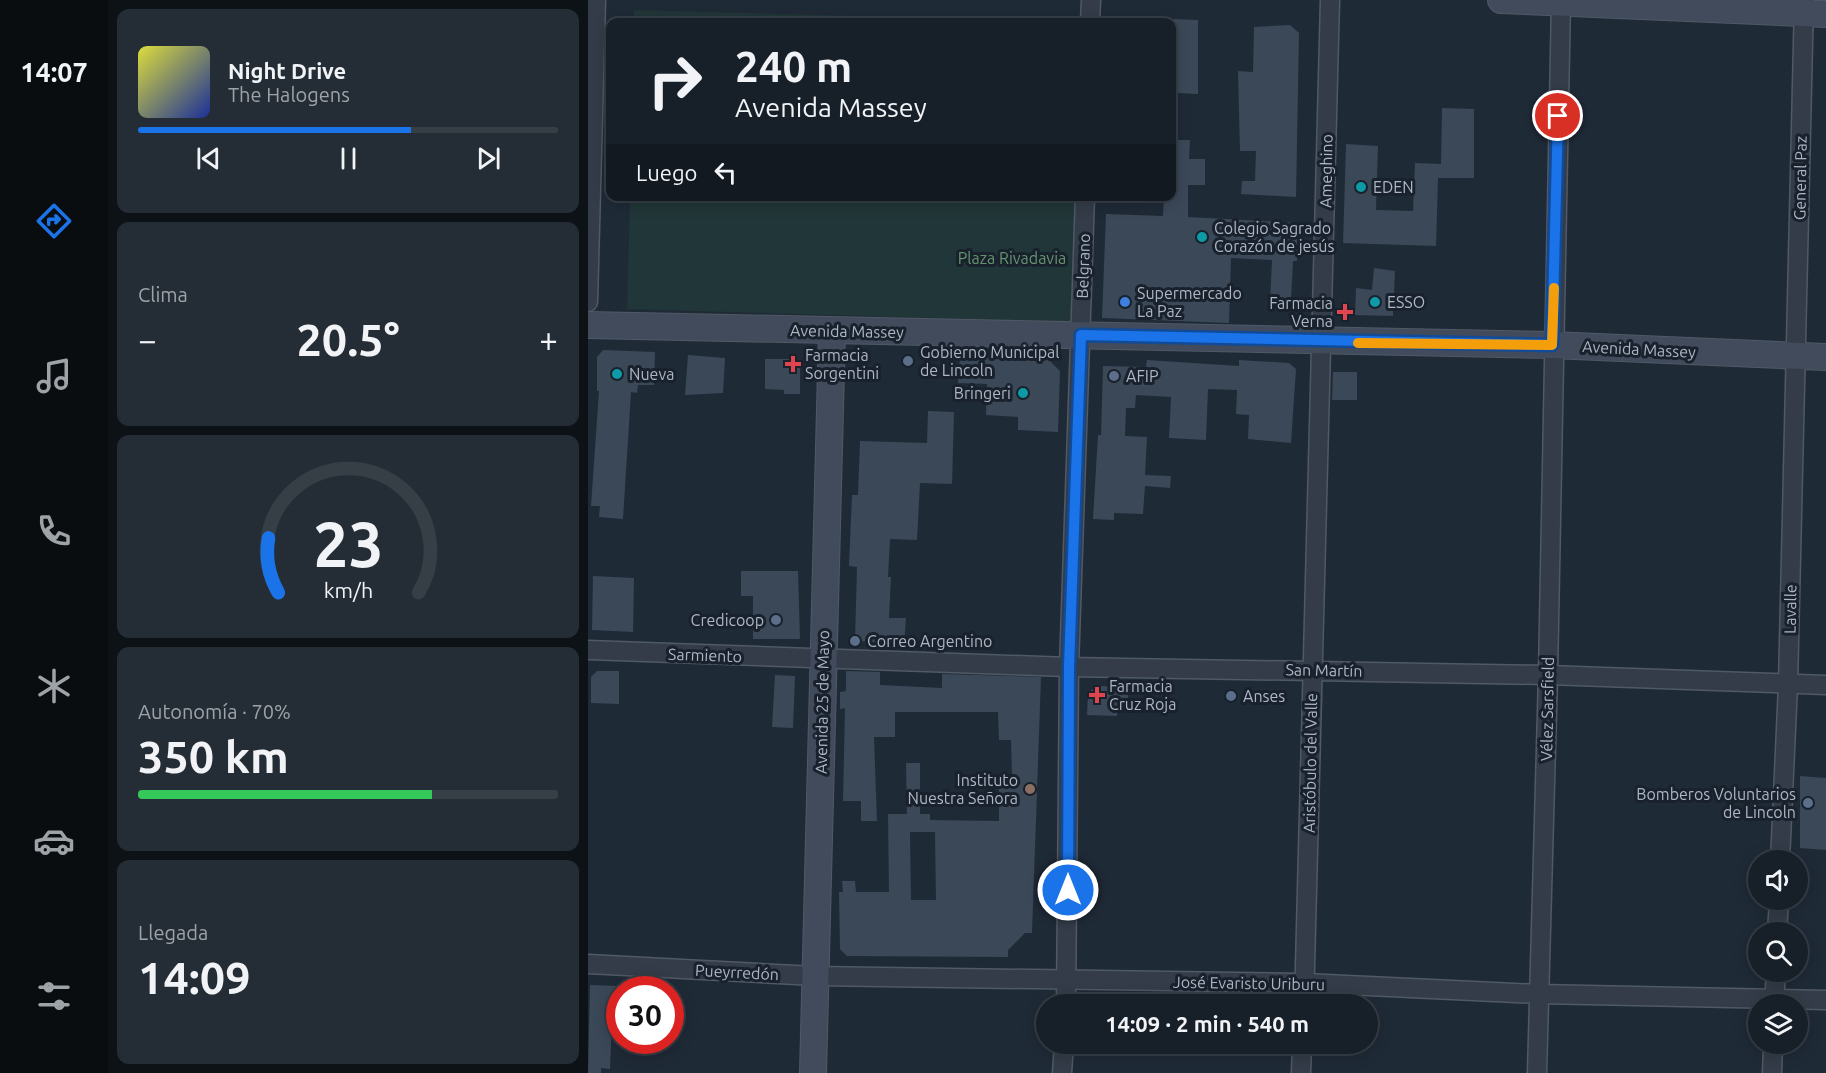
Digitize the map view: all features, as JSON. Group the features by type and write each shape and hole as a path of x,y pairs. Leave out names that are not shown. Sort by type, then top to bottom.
{"main road":[{"path":"1501,0 1811,9"},
{"name":"Avenida Massey","path":"588,325 1552,345 1826,357"},
{"name":"Avenida 25 de Mayo","path":"813,1073 832,331"}],"street":[{"path":"588,302 596,0"},
{"path":"1090,18 1091,0"},
{"name":"Ameghino","path":"1322,342 1330,0"},
{"name":"Vélez Sarsfield","path":"1537,1073 1548,675 1552,345 1561,1"},
{"name":"General Paz","path":"1796,357 1811,9"},
{"name":"Belgrano","path":"1066,994 1069,667 1085,201"},
{"name":"Aristóbulo del Valle","path":"1304,994 1322,342"},
{"name":"Lavalle","path":"1780,850 1788,685 1796,357"},
{"name":"Sarmiento","path":"588,650 822,660"},
{"name":"San Martín","path":"822,660 1069,667 1312,669 1826,685"},
{"name":"Pueyrredón","path":"588,963 815,976"},
{"name":"José Evaristo Uriburu","path":"815,976 1305,983 1748,1001"},
{"name":"José Evaristo Uriburu","path":"1808,1001 1826,1000"},
{"path":"1062,1073 1063,1054"},
{"path":"1301,1073 1302,1054"},
{"path":"1772,1073 1773,1054"}],"green space":[{"path":"634,10 928,18 634,18"},
{"name":"Plaza Rivadavia","path":"630,201 1076,201 1073,322 627,309"}],"building":[{"path":"1176,19 1198,20 1198,94 1177,93 1178,62 1176,62"},
{"path":"1290,25 1299,33 1296,197 1241,194 1242,181 1255,181 1256,151 1240,151 1238,71 1253,72 1254,27"},
{"name":"EDEN","path":"1442,108 1474,109 1474,178 1438,178 1436,246 1343,243 1346,144 1378,146 1376,210 1413,211 1415,163 1441,164"},
{"path":"1176,140 1190,140 1189,159 1205,159 1205,185 1188,185 1188,217 1300,223 1297,261 1293,261 1291,300 1287,306 1270,305 1272,260 1231,258 1229,323 1102,318 1106,214 1163,216 1164,201 1176,201"},
{"name":"ESSO","path":"1374,268 1395,271 1393,316 1355,315 1356,288 1372,290"},
{"path":"603,350 655,352 654,385 638,385 637,393 631,392 623,519 599,517 600,506 591,506 599,391 597,391 597,357"},
{"path":"688,355 725,358 723,393 685,395"},
{"name":"Bringeri","path":"960,357 1048,359 1060,371 1058,432 1018,430 1018,417 986,415 987,384 958,383"},
{"path":"765,359 796,359 800,364 800,394 784,394 784,390 765,389"},
{"path":"1147,360 1239,366 1239,360 1289,363 1296,369 1291,443 1248,439 1249,415 1236,414 1237,390 1208,389 1206,440 1169,438 1171,397 1136,395 1135,408 1126,408 1125,436 1147,437 1145,475 1171,476 1170,488 1145,486 1143,514 1114,513 1114,520 1093,519 1098,435 1101,435 1103,366 1146,367"},
{"path":"1333,372 1357,372 1357,400 1332,400"},
{"path":"928,411 954,412 952,484 920,483 917,540 890,539 889,618 906,618 904,644 855,641 857,567 849,566 852,495 858,495 860,441 927,443"},
{"path":"741,571 798,571 800,639 753,639 753,596 741,596"},
{"path":"593,576 634,578 633,632 592,630"},
{"path":"597,671 619,671 619,704 591,703 591,677"},
{"path":"846,671 880,672 880,685 942,688 942,674 1041,677 1032,933 1025,933 1008,950 1008,957 847,956 840,949 839,892 843,892 842,881 855,881 856,892 889,892 888,814 907,814 906,763 920,763 920,814 930,814 930,820 999,821 999,776 1012,775 1011,740 999,740 998,712 895,712 895,737 874,737 877,821 861,821 861,801 843,801 845,708 840,709 840,692 846,691","holes":["910,832 935,832 936,900 911,900"]},
{"path":"775,675 795,676 793,728 772,727"},
{"path":"1096,686 1128,687 1128,705 1118,705 1117,716 1087,715 1088,693"},
{"name":"Bomberos Voluntarios de Lincoln","path":"1800,776 1826,778 1826,850 1800,848"},
{"path":"590,985 606,986 606,1054 611,1054 610,1069 601,1068 601,1073 588,1073"},
{"path":"1079,992 1098,993 1098,994 1079,994"}],"slow traffic":[{"path":"1358,343 1552,345 1554,288"}],"place":[{"name":"EDEN","path":"1361,187"},
{"name":"Colegio Sagrado Corazón de jesús","path":"1202,237"},
{"name":"Supermercado La Paz","path":"1125,302"},
{"name":"ESSO","path":"1375,302"},
{"name":"Farmacia Verna","path":"1345,312"},
{"name":"Gobierno Municipal de Lincoln","path":"908,361"},
{"name":"Farmacia Sorgentini","path":"793,364"},
{"name":"Nueva","path":"617,374"},
{"name":"AFIP","path":"1114,376"},
{"name":"Bringeri","path":"1023,393"},
{"name":"Credicoop","path":"776,620"},
{"name":"Correo Argentino","path":"855,641"},
{"name":"Farmacia Cruz Roja","path":"1097,695"},
{"name":"Anses","path":"1231,696"},
{"name":"Instituto Nuestra Señora","path":"1030,789"},
{"name":"Bomberos Voluntarios de Lincoln","path":"1808,803"}],"route":[{"path":"1068,890 1069,667 1081,335 1322,342 1552,345 1558,116"}]}
